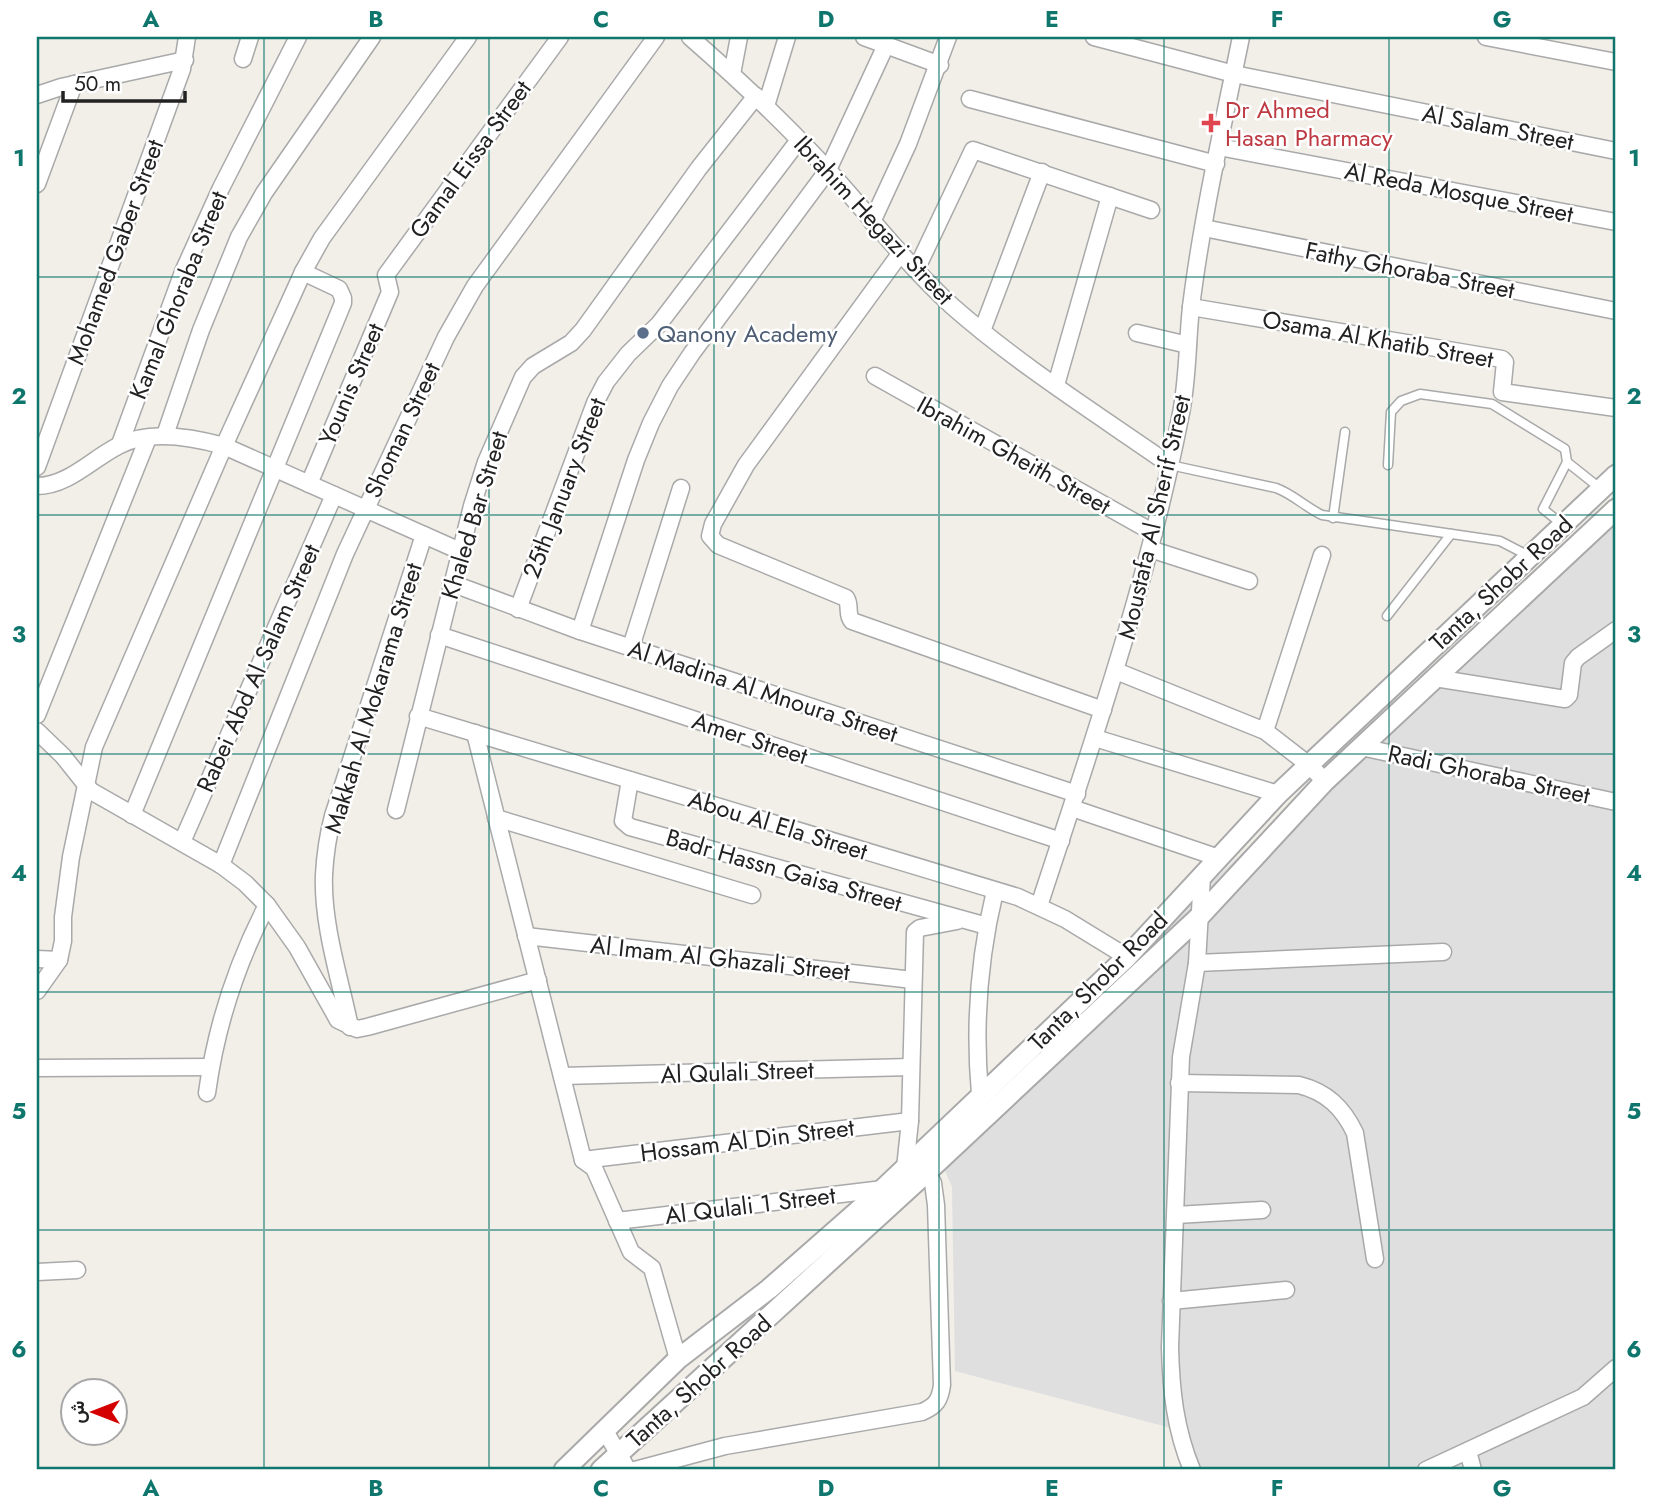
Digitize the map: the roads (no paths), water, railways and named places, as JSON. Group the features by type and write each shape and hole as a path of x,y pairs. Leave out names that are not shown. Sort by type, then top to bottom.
{"street":[{"name":"Mohamed Gaber Street","path":"37,467 185,60 187,37"},
{"path":"243,59 250,37"},
{"name":"Kamal Ghoraba Street","path":"120,444 183,272 220,188 298,37"},
{"path":"37,716 239,237 264,193 372,37"},
{"path":"37,991 59,960 71,857 94,747 223,446 303,272 322,238 468,37"},
{"name":"Gamal Eissa Street","path":"387,284 386,275 560,37"},
{"name":"Shoman Street","path":"221,865 365,509 446,337 475,286 656,37"},
{"name":"Ibrahim Hegazi Street","path":"690,37 761,101 828,170 900,254 982,331 1170,465"},
{"path":"732,74 738,37"},
{"path":"761,101 787,37"},
{"path":"864,37 940,65"},
{"path":"872,222 908,144 940,65 948,37"},
{"name":"Al Salam Street","path":"1094,37 1234,74 1616,151"},
{"name":"Moustafa Al Sherif Street","path":"1039,906 1116,671 1170,465 1181,415 1191,307 1204,228 1241,37"},
{"path":"1486,37 1616,62"},
{"path":"580,631 651,422 692,353 828,170 886,45"},
{"path":"37,95 74,84 185,60"},
{"path":"37,184 74,84"},
{"path":"970,99 1216,164"},
{"name":"Khaled Bar Street","path":"396,810 451,583 486,462 523,377 533,366 571,343 583,330 699,168 761,101"},
{"name":"25th January Street","path":"518,609 595,403 606,382 628,354 659,324 799,140"},
{"name":"Al Reda Mosque Street","path":"1219,147 1616,222"},
{"path":"916,270 971,150 977,149 1151,210"},
{"path":"982,331 1042,172"},
{"path":"1056,385 1110,196"},
{"name":"Fathy Ghoraba Street","path":"1204,228 1616,311"},
{"path":"900,254 752,457 731,490 713,524 710,536 718,545 846,598 849,603 848,617 852,621 1103,710"},
{"path":"132,815 342,303 339,289 303,272"},
{"name":"Younis Street","path":"309,484 390,292 387,284"},
{"name":"Osama Al Khatib Street","path":"1191,307 1502,359 1505,362 1502,392 1616,408"},
{"path":"1137,334 1188,345"},
{"name":"Ibrahim Gheith Street","path":"875,376 1152,541 1249,581"},
{"path":"38,489 68,477 120,444 156,437 184,437 223,446 460,551"},
{"name":"Tanta, Shobr Road","path":"601,1470 623,1462 917,1165 980,1094 1127,957 1278,794 1611,481"},
{"path":"631,647 681,488"},
{"name":"Rabei Abd Al Salam Street","path":"182,842 334,495"},
{"name":"Tanta, Shobr Road","path":"564,1470 678,1359 769,1289 883,1189 917,1165 1199,917 1325,781 1615,511"},
{"name":"Makkah Al Mokarama Street","path":"350,1027 326,908 326,846 333,816 424,535"},
{"path":"1265,731 1322,555"},
{"name":"Al Madina Al Mnoura Street","path":"451,583 580,631 1074,801 1219,858"},
{"path":"1435,678 1565,699 1571,688 1573,663 1616,630"},
{"name":"Amer Street","path":"439,635 1061,841"},
{"path":"1116,671 1265,731 1325,781"},
{"name":"Abou Al Ela Street","path":"418,716 995,891 1039,906 1127,957"},
{"path":"37,731 63,756 85,785 101,798 221,865 244,883 267,905 316,979 332,1012 338,1020 350,1027 367,1027 538,980"},
{"path":"475,733 583,1160 594,1168 631,1252 652,1268 678,1359"},
{"path":"1095,738 1278,794"},
{"name":"Radi Ghoraba Street","path":"1361,747 1616,802"},
{"name":"Badr Hassn Gaisa Street","path":"630,780 623,821 630,827 987,926"},
{"path":"496,818 752,895"},
{"path":"1192,1470 1175,1421 1171,1393 1171,1301 1177,1215 1179,1083 1182,1047 1197,963 1202,876"},
{"path":"980,1094 976,1032 987,926 995,891"},
{"path":"207,1093 219,1025 232,983 247,943 267,905"},
{"path":"635,1470 724,1446 922,1412 933,1408 940,1398 942,1385 935,1194 917,1165 910,1121 913,980 917,929 961,920"},
{"name":"Al Imam Al Ghazali Street","path":"526,936 913,980"},
{"path":"1197,963 1443,952"},
{"path":"37,959 59,960"},
{"path":"37,1068 210,1066"},
{"name":"Al Qulali Street","path":"562,1076 911,1067"},
{"path":"1179,1083 1299,1085 1313,1088 1332,1100 1346,1115 1355,1133 1375,1259"},
{"name":"Hossam Al Din Street","path":"583,1160 910,1121"},
{"name":"Al Qulali 1 Street","path":"617,1221 883,1189"},
{"path":"1177,1215 1262,1210"},
{"path":"37,1272 77,1270"},
{"path":"1171,1301 1286,1290"},
{"path":"1426,1470 1583,1397 1616,1367"},
{"path":"605,1431 623,1462"},
{"path":"1468,1451 1473,1470"}],"lane":[{"path":"1388,465 1391,412 1401,401 1420,394 1492,404 1561,445 1567,453 1567,462 1543,509 1563,524"},
{"path":"1333,518 1345,432"},
{"path":"1567,462 1611,481"},
{"path":"1170,465 1276,488 1291,494 1315,512 1333,518 1500,541 1529,556"},
{"path":"1387,616 1451,534"}],"place":[{"name":"Dr Ahmed Hasan Pharmacy","path":"1211,123"},
{"name":"Qanony Academy","path":"643,333"}]}
